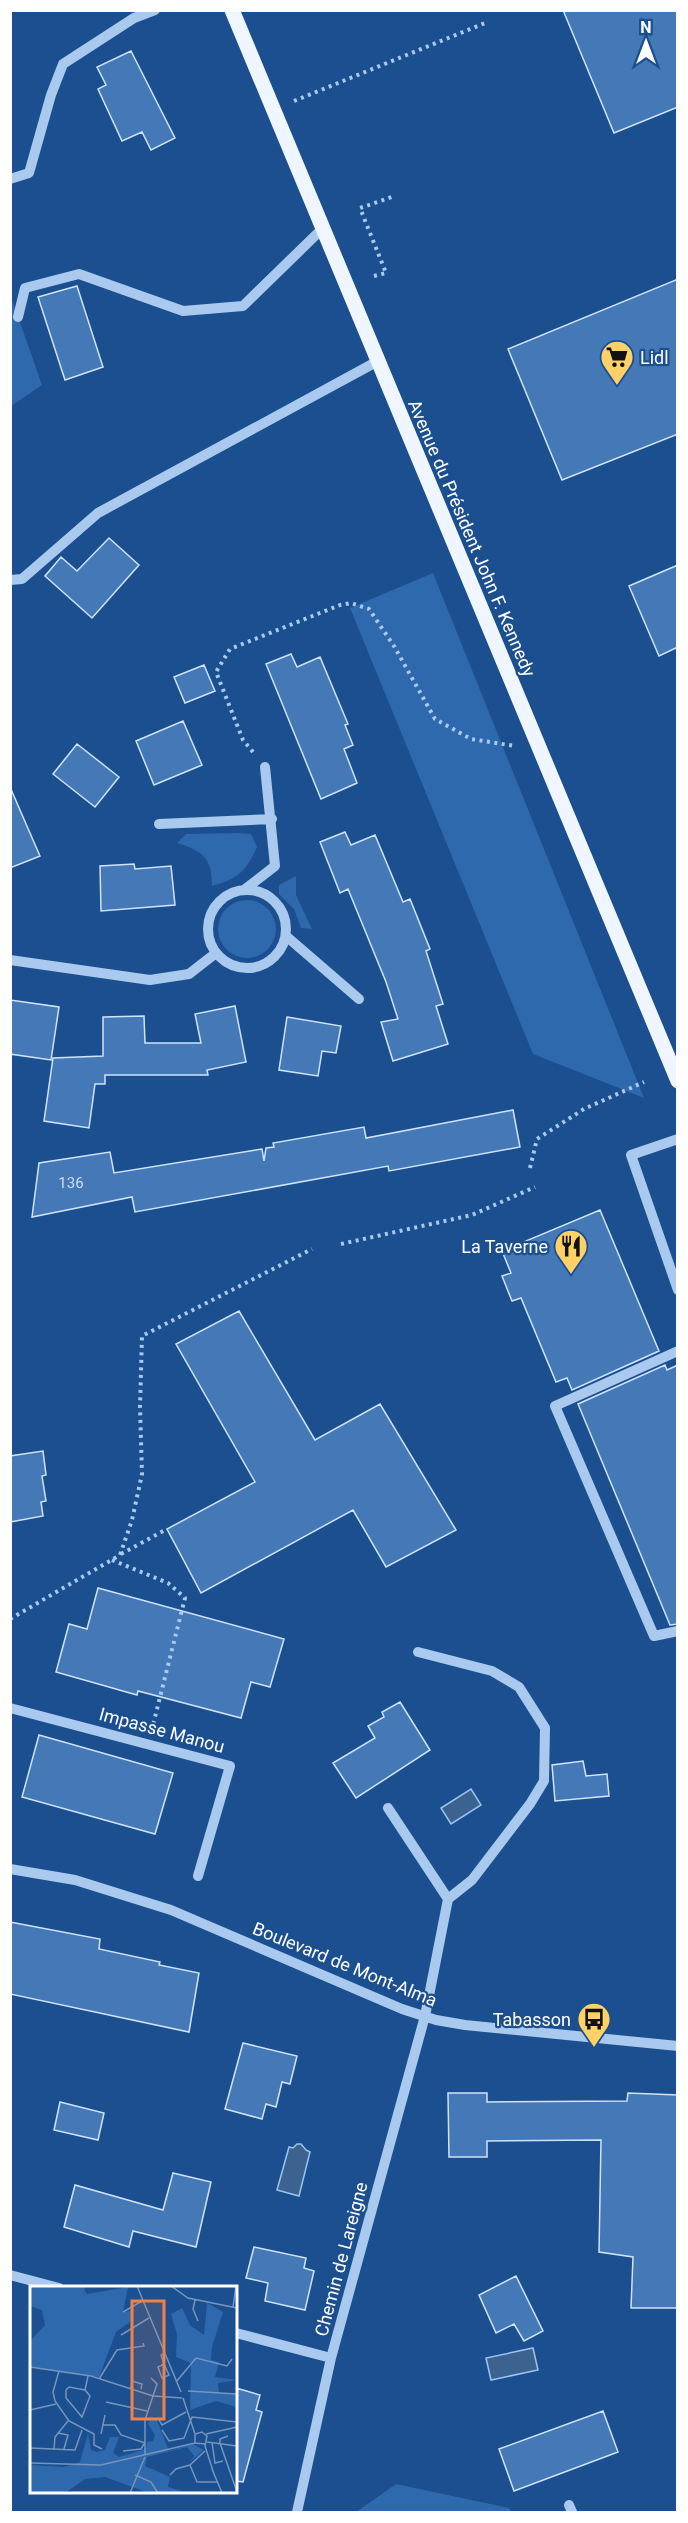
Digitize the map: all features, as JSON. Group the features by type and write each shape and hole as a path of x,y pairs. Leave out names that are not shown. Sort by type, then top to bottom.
{"main road":[{"name":"Avenue du Président John F. Kennedy","path":"232,10 678,1081"}],"street":[{"path":"10,179 29,174 51,95 63,64 134,18 155,10"},
{"path":"18,317 25,288 79,274 183,311 243,306 323,228"},
{"path":"10,580 22,579 98,513 378,360"},
{"path":"244,890 267,895 277,903 285,919 286,936 281,949 262,965 250,968 237,967 225,962 210,942 208,930 214,907 222,898 244,890 274,866 272,819 265,766"},
{"path":"159,824 272,819"},
{"path":"286,936 358,999"},
{"path":"10,960 150,980 189,974 216,953"},
{"path":"678,1139 631,1155 678,1290"},
{"path":"678,1351 555,1406 654,1636 678,1631"},
{"path":"388,1808 448,1899 472,1880 530,1804 544,1781 545,1728 519,1687 492,1671 418,1652"},
{"name":"Impasse Manou","path":"10,1708 230,1766 198,1876"},
{"name":"Boulevard de Mont-Alma","path":"10,1869 75,1880 171,1910 402,2009 452,2024 678,2046"},
{"name":"Chemin de Lareigne","path":"297,2512 332,2358 425,2016 448,1899"},
{"path":"10,2275 51,2286"},
{"path":"237,2333 332,2358"}],"path":[{"path":"273,109 485,23"},
{"path":"374,276 386,273 360,208 392,197"},
{"path":"265,766 243,740 216,672 230,649 340,605 351,603 369,609 394,646 435,719 471,739 539,750"},
{"path":"530,1168 537,1139 584,1109 644,1082"},
{"path":"341,1244 472,1215 535,1187"},
{"path":"120,1555 132,1520 142,1474 140,1407 142,1335 312,1249"},
{"path":"10,1619 167,1529"},
{"path":"111,1560 168,1583 185,1598 148,1743"}],"shaded area":[{"path":"10,294 42,385 11,406 10,406"},
{"path":"433,573 644,1098 533,1054 350,608"},
{"path":"186,834 251,834 257,847 240,873 212,886 212,876 204,857 193,849 177,843"},
{"path":"296,876 296,895 312,929 301,928 294,909 279,894 279,885"},
{"path":"247,900 258,902 271,913 276,929 274,940 263,953 247,958 236,956 223,945 218,929 220,918 231,905"},
{"path":"471,1789 481,1805 451,1824 441,1808"},
{"path":"301,2144 310,2152 299,2196 277,2190 289,2147 293,2148"},
{"path":"533,2348 538,2370 491,2380 486,2358"},
{"path":"396,2484 509,2508 511,2512 356,2512"}],"building":[{"path":"563,10 678,10 678,107 614,133"},
{"path":"131,51 175,138 151,150 142,132 122,141 98,89 106,85 97,67"},
{"path":"678,279 678,434 562,480 508,349"},
{"path":"77,286 103,367 65,380 38,297"},
{"path":"109,538 139,565 92,618 45,576 61,557 77,571"},
{"path":"678,565 678,647 659,656 629,586"},
{"path":"291,654 297,667 320,657 348,724 345,725 353,745 344,749 357,783 321,799 266,664"},
{"path":"204,665 215,691 185,703 174,677"},
{"path":"183,721 202,765 154,785 136,741"},
{"path":"77,744 119,777 95,807 53,774"},
{"path":"10,787 40,856 10,868"},
{"path":"345,832 351,845 375,835 403,902 410,899 430,949 426,951 443,1004 436,1006 448,1044 393,1061 381,1022 398,1019 386,982 348,889 340,893 320,842"},
{"path":"134,864 135,869 171,866 175,905 101,911 100,866"},
{"path":"10,1000 59,1007 51,1060 10,1054"},
{"path":"235,1006 246,1062 207,1070 208,1075 105,1075 105,1084 95,1084 89,1128 44,1121 53,1058 103,1056 103,1017 144,1016 145,1043 201,1043 195,1014"},
{"path":"287,1017 341,1026 336,1053 322,1051 318,1076 279,1070"},
{"path":"513,1110 520,1147 389,1171 388,1166 135,1212 132,1197 32,1217 39,1163 110,1152 114,1173 262,1149 264,1161 266,1148 274,1147 273,1143 364,1127 366,1138"},
{"path":"600,1210 659,1351 572,1390 567,1378 556,1382 521,1298 512,1301 502,1276 511,1273 502,1251"},
{"path":"239,1311 315,1440 380,1404 456,1530 386,1567 353,1510 201,1593 167,1529 255,1482 176,1344"},
{"path":"665,1365 667,1370 678,1365 678,1624 670,1625 578,1404"},
{"path":"43,1451 46,1475 42,1476 46,1501 41,1502 43,1516 10,1522 10,1456"},
{"path":"98,1588 284,1639 270,1687 251,1682 241,1718 138,1691 137,1695 56,1672 69,1624 87,1629"},
{"path":"400,1702 430,1750 356,1798 333,1763 375,1738 368,1726 384,1717 382,1712"},
{"path":"39,1735 173,1773 155,1834 22,1797"},
{"path":"583,1761 586,1776 607,1774 609,1796 555,1801 552,1765"},
{"path":"10,1922 100,1939 99,1949 199,1973 189,2032 10,1994"},
{"path":"243,2043 297,2056 290,2084 282,2082 276,2107 266,2104 262,2119 225,2109"},
{"path":"448,2093 487,2093 487,2102 627,2101 628,2093 678,2095 678,2308 631,2308 633,2257 599,2252 601,2140 487,2141 487,2157 449,2157"},
{"path":"60,2102 104,2113 98,2140 54,2130"},
{"path":"173,2173 211,2182 196,2247 133,2231 129,2247 64,2227 75,2185 163,2210"},
{"path":"254,2247 306,2258 304,2268 314,2271 305,2310 265,2301 268,2283 246,2278"},
{"path":"516,2276 543,2331 524,2341 514,2324 496,2333 479,2295"},
{"path":"237,2388 260,2395 256,2410 262,2412 243,2482 237,2481"},
{"path":"603,2411 618,2452 514,2491 499,2449"}],"place":[{"name":"Lidl","path":"617,386"},
{"name":"La Taverne","path":"571,1275"},
{"name":"Tabasson","path":"594,2048"}]}
